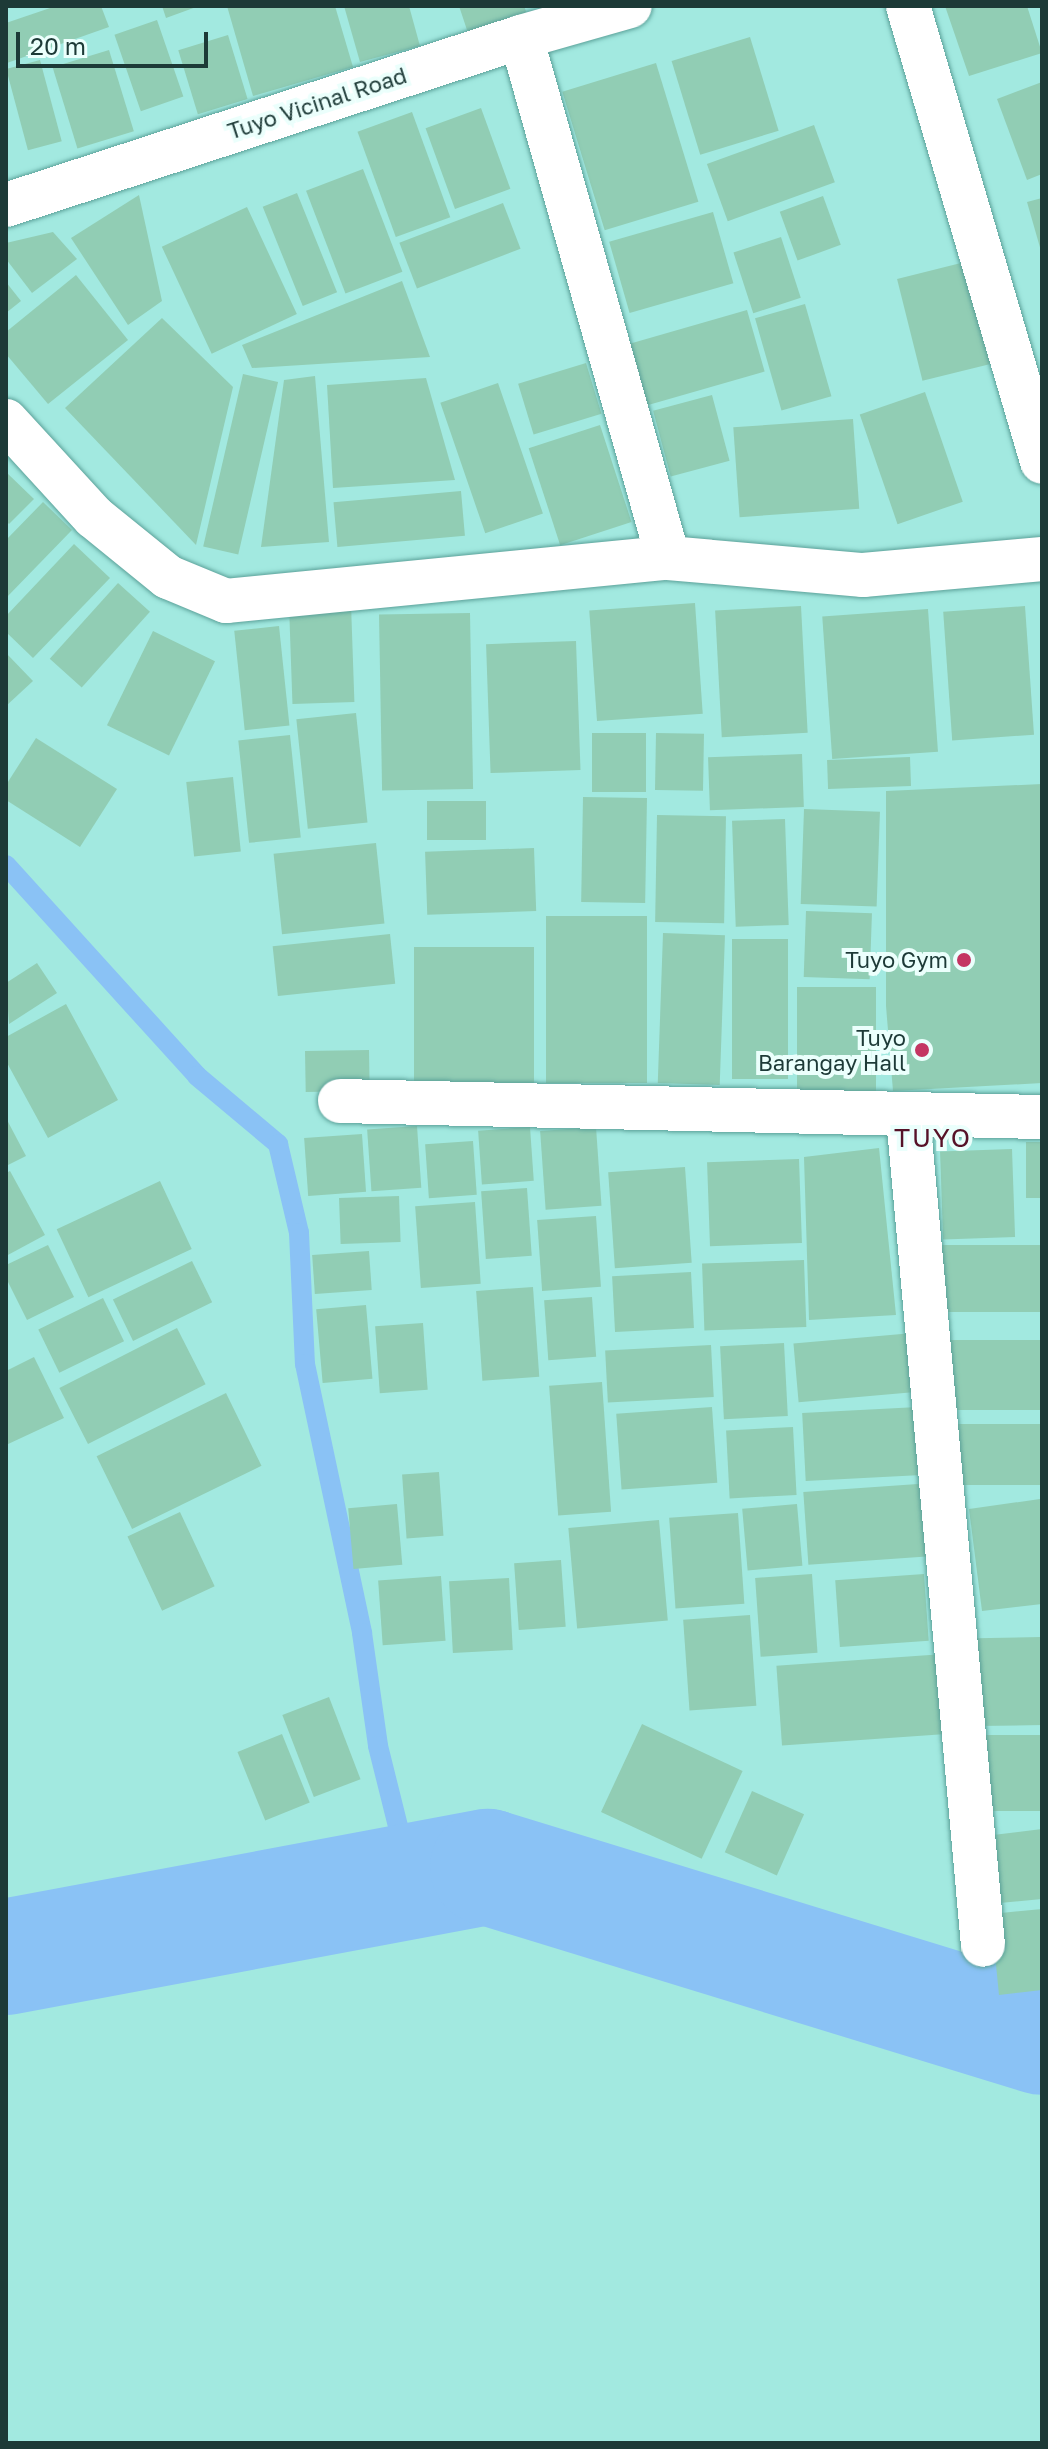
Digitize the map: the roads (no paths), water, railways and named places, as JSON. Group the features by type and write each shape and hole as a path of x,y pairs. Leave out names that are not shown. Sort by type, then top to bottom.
{"street":[{"name":"Tuyo Vicinal Road","path":"6,205 521,37 630,6"},
{"path":"908,6 1042,462"},
{"path":"521,37 668,558"},
{"path":"6,421 94,517 168,577 226,601 668,558 863,575 1042,559"},
{"path":"340,1101 1042,1117"},
{"path":"908,1116 983,1945"}],"waterway":[{"path":"6,865 197,1076 278,1144 299,1233 305,1364 362,1633 378,1746 412,1882"},
{"path":"6,1957 488,1867 1042,2037"}],"place":[{"name":"Tuyo Gym","path":"964,960"},
{"name":"Tuyo Barangay Hall","path":"922,1050"}],"district":[{"name":"TUYO","path":"933,1138"}]}
